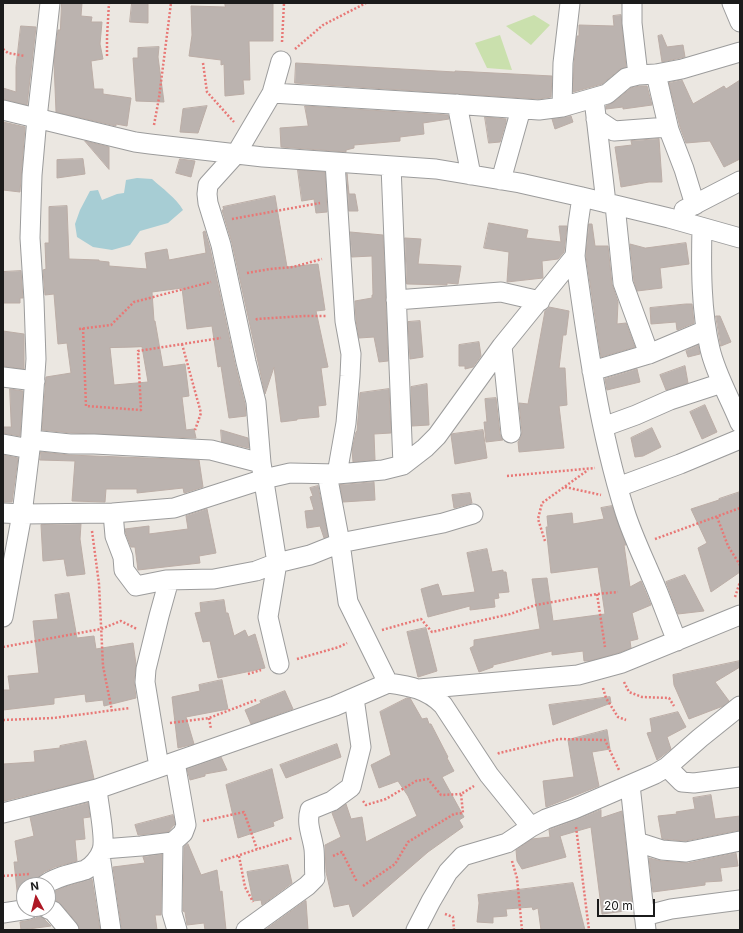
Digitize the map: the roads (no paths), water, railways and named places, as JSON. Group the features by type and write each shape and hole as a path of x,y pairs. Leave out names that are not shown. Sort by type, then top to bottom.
{"street":[{"path":"3,617 22,514 30,444 35,380 36,337 30,238 37,118 50,3"},
{"path":"562,107 563,63 570,3"},
{"path":"632,3 632,23 647,75 684,169 695,205"},
{"path":"732,3 740,22"},
{"path":"272,93 539,110 562,107 594,99 611,92 626,78 682,69 740,52"},
{"path":"279,664 268,617 277,563 263,471 256,402 221,245 208,203 207,194 208,185 236,154 272,93 281,61"},
{"path":"594,99 596,119 624,282 649,354"},
{"path":"457,104 471,175"},
{"path":"501,180 522,109"},
{"path":"3,110 135,142 236,154 436,169 501,180 582,197 669,218 740,238"},
{"path":"596,119 614,131 668,127"},
{"path":"335,162 340,256 345,316 351,354 346,423 332,474 348,602 388,683"},
{"path":"391,166 403,465"},
{"path":"669,218 740,182"},
{"path":"582,197 575,256 592,371 612,467 612,491 652,577 677,641"},
{"path":"702,228 701,264 706,330 710,350 722,383 740,423"},
{"path":"3,444 94,444 222,452 238,458 263,471 290,473 332,474 383,470 403,465 425,448 437,436 502,346 575,256"},
{"path":"396,300 501,292 540,301"},
{"path":"592,371 649,354 706,330"},
{"path":"502,346 511,434"},
{"path":"3,377 35,380"},
{"path":"603,427 636,415 670,400 722,383"},
{"path":"612,491 740,439"},
{"path":"3,513 113,513 174,508 263,471"},
{"path":"113,513 115,536 123,557 124,570 136,586 170,580 214,579 256,571 277,563 310,555 340,543 443,522 473,514"},
{"path":"101,852 173,842 183,833 186,825 167,765 145,682 146,669 170,580"},
{"path":"419,689 578,675 607,668 740,615"},
{"path":"3,813 97,789 266,731 354,698 388,683 419,689 434,696 443,705 489,775 531,827"},
{"path":"246,930 307,886 315,878 314,849 308,826 310,810 332,801 351,787 361,747 354,698"},
{"path":"416,930 448,872 463,856 507,843 546,819 574,809 655,774 667,767 740,706"},
{"path":"667,767 682,782 694,783 740,777"},
{"path":"630,785 645,923 671,909 740,900"},
{"path":"97,789 103,839 101,852 111,930"},
{"path":"637,842 662,850 686,852 740,841"},
{"path":"173,842 172,913 177,930"},
{"path":"56,880 87,869 95,862 101,852"},
{"path":"3,913 16,911"},
{"path":"56,914 69,930"}],"water":[{"path":"137,178 152,179 173,197 183,210 168,223 140,231 130,245 112,250 93,247 77,237 75,224 80,210 90,191 98,190 102,200 124,193 126,180"}]}
